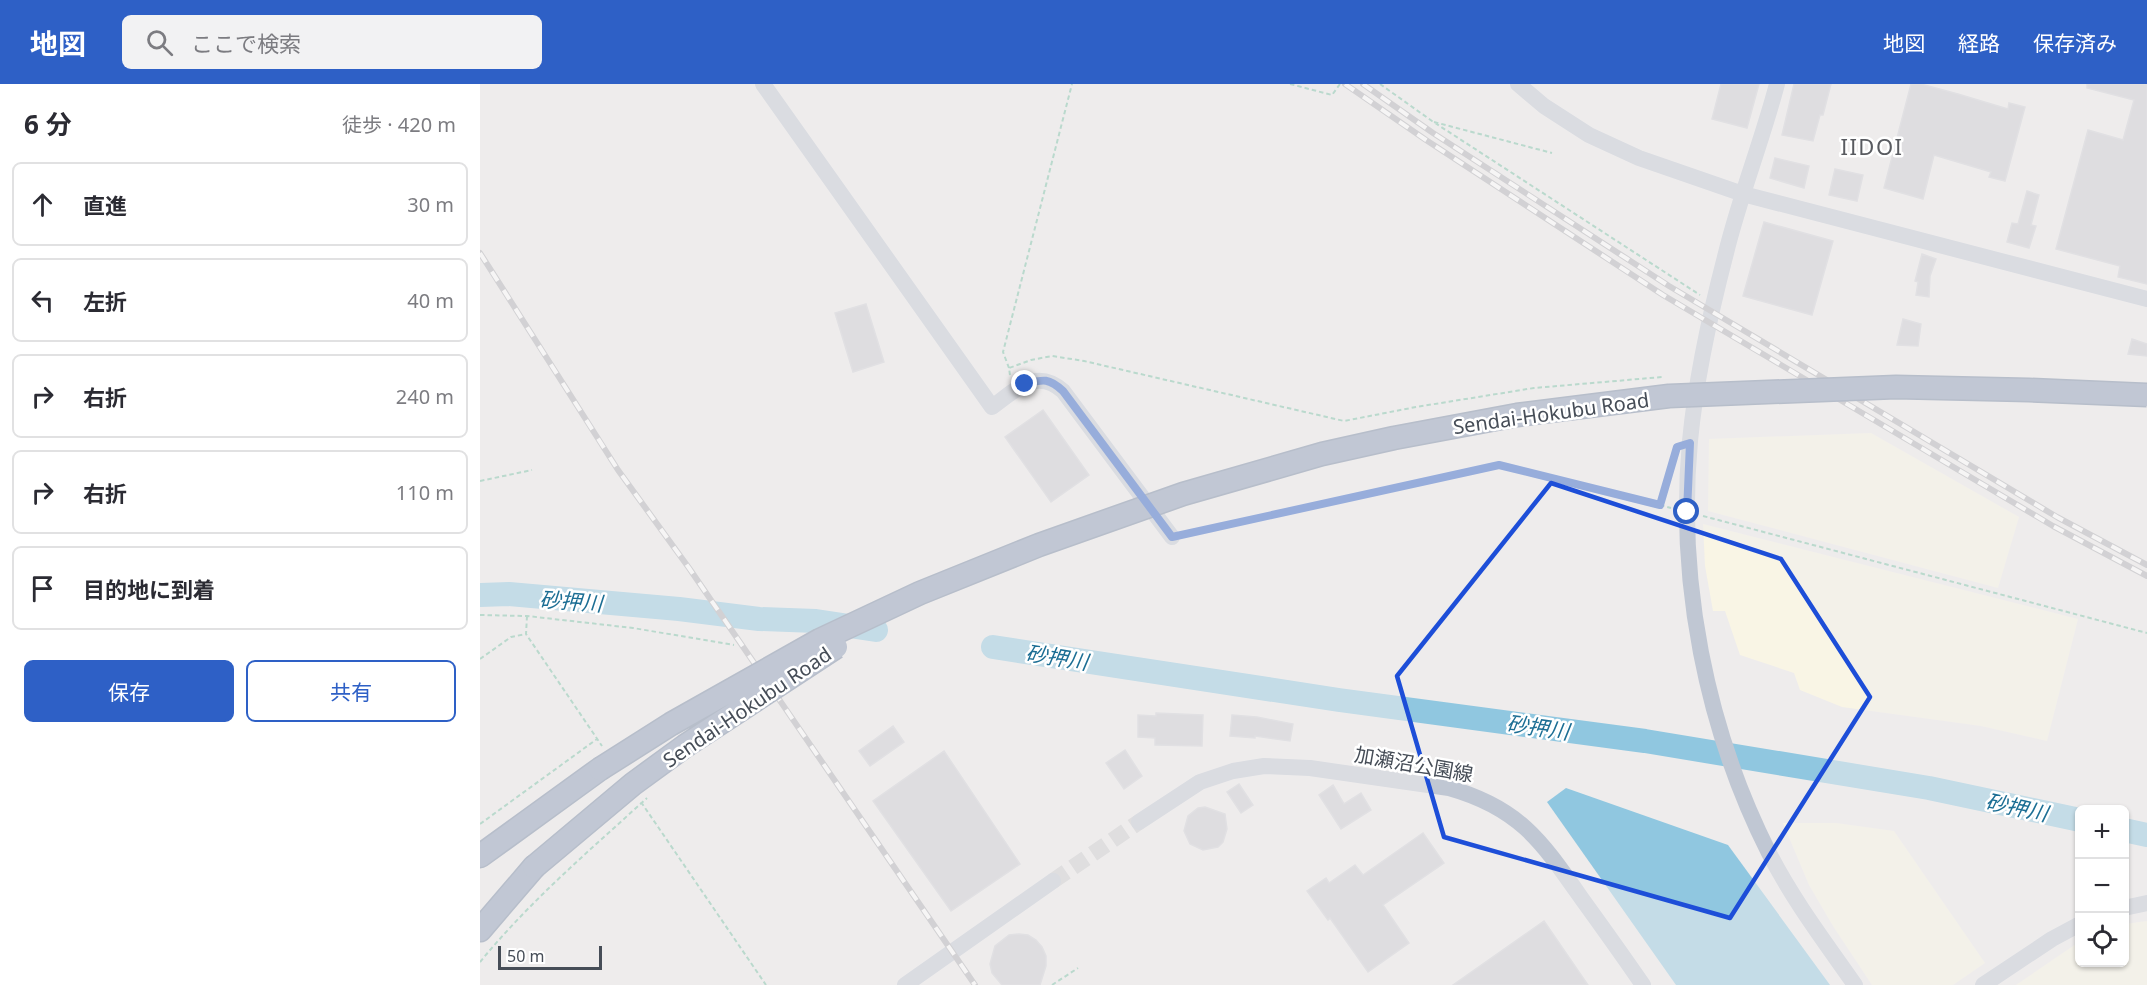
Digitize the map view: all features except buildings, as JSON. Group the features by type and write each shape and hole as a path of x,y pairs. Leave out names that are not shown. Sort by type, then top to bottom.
{"highway":[{"name":"Sendai-Hokubu Road","path":"600,769 680,719 820,640 920,593 1113,518 1183,494 1250,474 1394,438 1517,415 1669,396 1896,387 2147,395"},
{"name":"Sendai-Hokubu Road","path":"534,867 633,784 752,700 879,621 977,570"},
{"path":"480,849 562,790 600,769"},
{"path":"480,856 600,769"},
{"path":"480,921 534,867"},
{"path":"480,930 534,867"}],"street":[{"path":"763,84 992,407 1025,384 1041,380 1053,382 1063,391 1172,537"},
{"path":"1518,84 1544,106 1589,135 1639,158 1743,194 2147,299"},
{"path":"1777,84 1725,254 1700,375 1690,443 1687,512 1691,587 1713,706 1737,783 1770,855 1797,903 1855,985"},
{"name":"加瀬沼公園線","path":"1139,822 1200,782 1233,771 1264,766 1310,768 1449,788 1465,793 1496,806 1540,841 1643,985"},
{"path":"905,985 1053,881"},
{"path":"2129,907 2147,903"},
{"path":"1983,985 2075,926"}],"path":[{"path":"1013,392 1009,368 1003,352 1072,84"},
{"path":"1290,84 1332,95 1340,84"},
{"path":"1380,84 1432,121 1714,304"},
{"path":"1432,121 1551,153"},
{"path":"1009,368 1052,356 1084,361 1344,421 1534,388 1664,377"},
{"path":"1172,537 1499,465 1660,505 1677,447 1690,443"},
{"path":"480,481 532,470"},
{"path":"1687,512 2147,633"},
{"path":"480,615 527,616 633,628 734,645"},
{"path":"480,659 511,637 526,634"},
{"path":"480,824 597,739"},
{"path":"480,962 546,889 648,797"},
{"path":"1052,985 1078,968"}],"highlighted area":[{"path":"1551,483 1781,559 1870,697 1730,918 1444,837 1397,676"}],"shaded area":[{"path":"1871,433 2019,517 1998,588 1708,511 1709,439"},
{"path":"1703,524 2078,619 2047,741 1981,726 1842,707 1800,690 1794,673 1740,655 1725,611 1713,611 1705,566"},
{"path":"1783,823 1836,823 1894,831 1985,963 1953,985 1872,985 1809,885"},
{"path":"2147,921 2147,985 2016,985 2075,945 2075,967 2129,967 2129,923"}],"water":[{"path":"1566,788 1728,845 1830,985 1676,985 1547,802"}],"waterway":[{"name":"砂押川","path":"480,595 509,594 679,609 759,619 816,621 876,630"},
{"name":"砂押川","path":"993,647 1339,700 1645,741 1929,788 2075,819"},
{"name":"砂押川","path":"2129,831 2147,835"}],"tunnel":[{"path":"1053,881 1139,822"}],"railway":[{"path":"1345,84 1426,140 1663,295 2053,526 2147,576"},
{"path":"1363,84 1433,133 1669,286 2057,517 2147,565"},
{"path":"480,253 618,470 689,568 975,985"}],"district":[{"name":"IIDOI","path":"1872,146"}],"route":[{"path":"1025,384 1041,380 1053,382 1063,391 1172,537 1499,465 1660,505 1677,447 1690,443 1687,512"}]}
